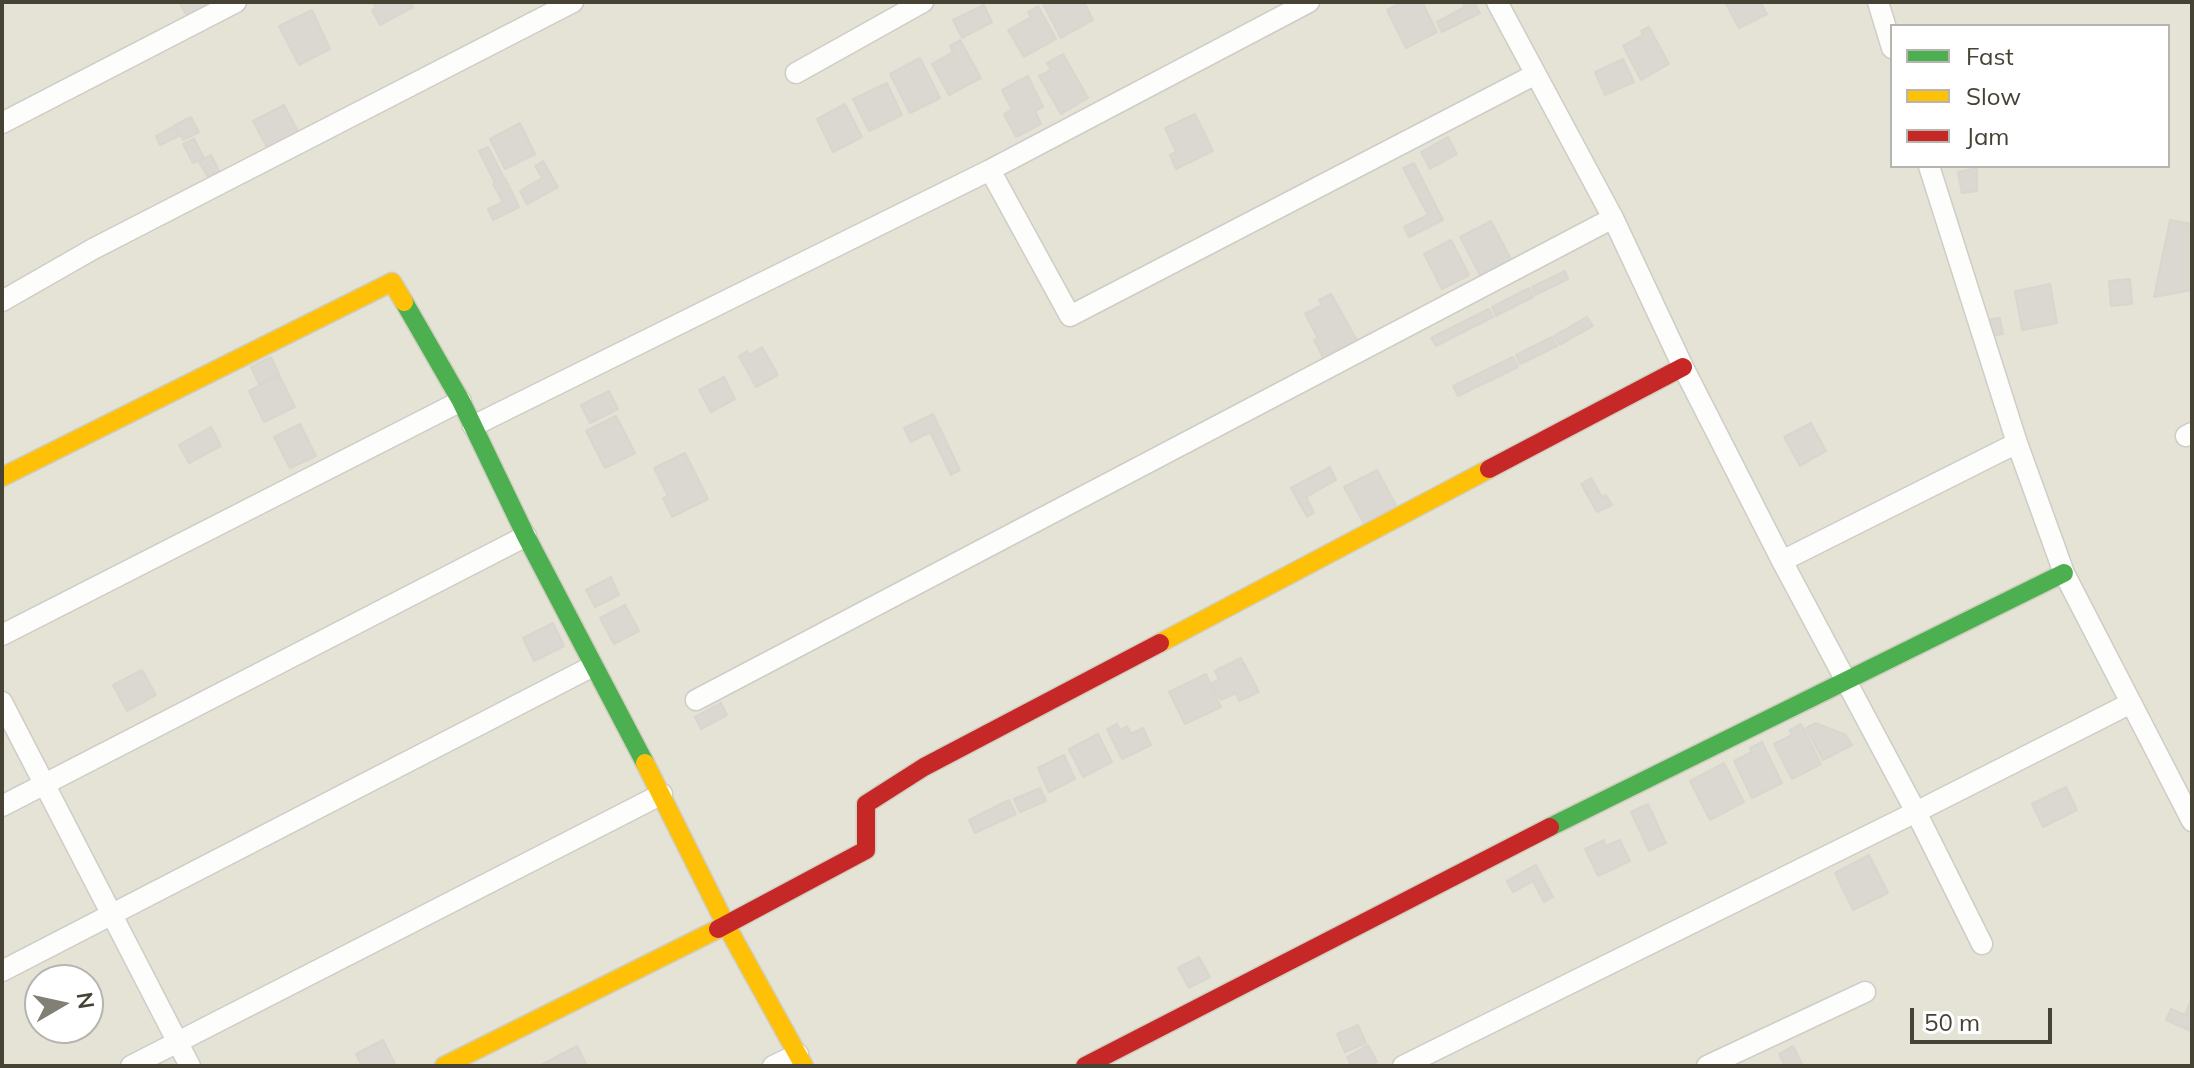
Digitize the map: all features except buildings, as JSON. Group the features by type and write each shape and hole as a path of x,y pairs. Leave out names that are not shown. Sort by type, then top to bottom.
{"street":[{"path":"2,123 236,2"},
{"path":"2,301 93,249 573,2"},
{"path":"796,73 923,2"},
{"path":"473,426 990,170 1309,2"},
{"path":"1497,2 1613,218 1683,367 1982,944"},
{"path":"1878,2 1890,41"},
{"path":"990,170 1070,316 1534,75"},
{"path":"1930,168 2017,443 2064,573 2192,821"},
{"path":"696,700 1613,218"},
{"path":"2,477 392,282 461,401 526,536 662,794 726,925 801,1060 773,1066"},
{"path":"444,1066 726,925 866,850 866,804 924,767 1683,367"},
{"path":"2,635 461,401"},
{"path":"1782,561 2017,443"},
{"path":"2,806 526,536"},
{"path":"1085,1066 1377,914 1843,680 2064,573"},
{"path":"2,971 593,666"},
{"path":"2,702 190,1066"},
{"path":"1403,1066 2131,703"},
{"path":"131,1066 662,794"},
{"path":"1707,1066 1865,992"}],"shaded area":[{"path":"2,2 2192,2 2192,1066 2,1066"}],"traffic: fast":[{"path":"404,302 461,401 526,536 645,763"},
{"path":"1550,827 2064,573"}],"traffic: slow":[{"path":"2,477 392,282 404,302"},
{"path":"1160,643 1489,469"},
{"path":"645,763 726,925 804,1066"},
{"path":"444,1066 718,929"}],"traffic: jam":[{"path":"1489,469 1683,367"},
{"path":"718,929 866,850 866,804 924,767 1160,643"},
{"path":"1085,1066 1550,827"}]}
